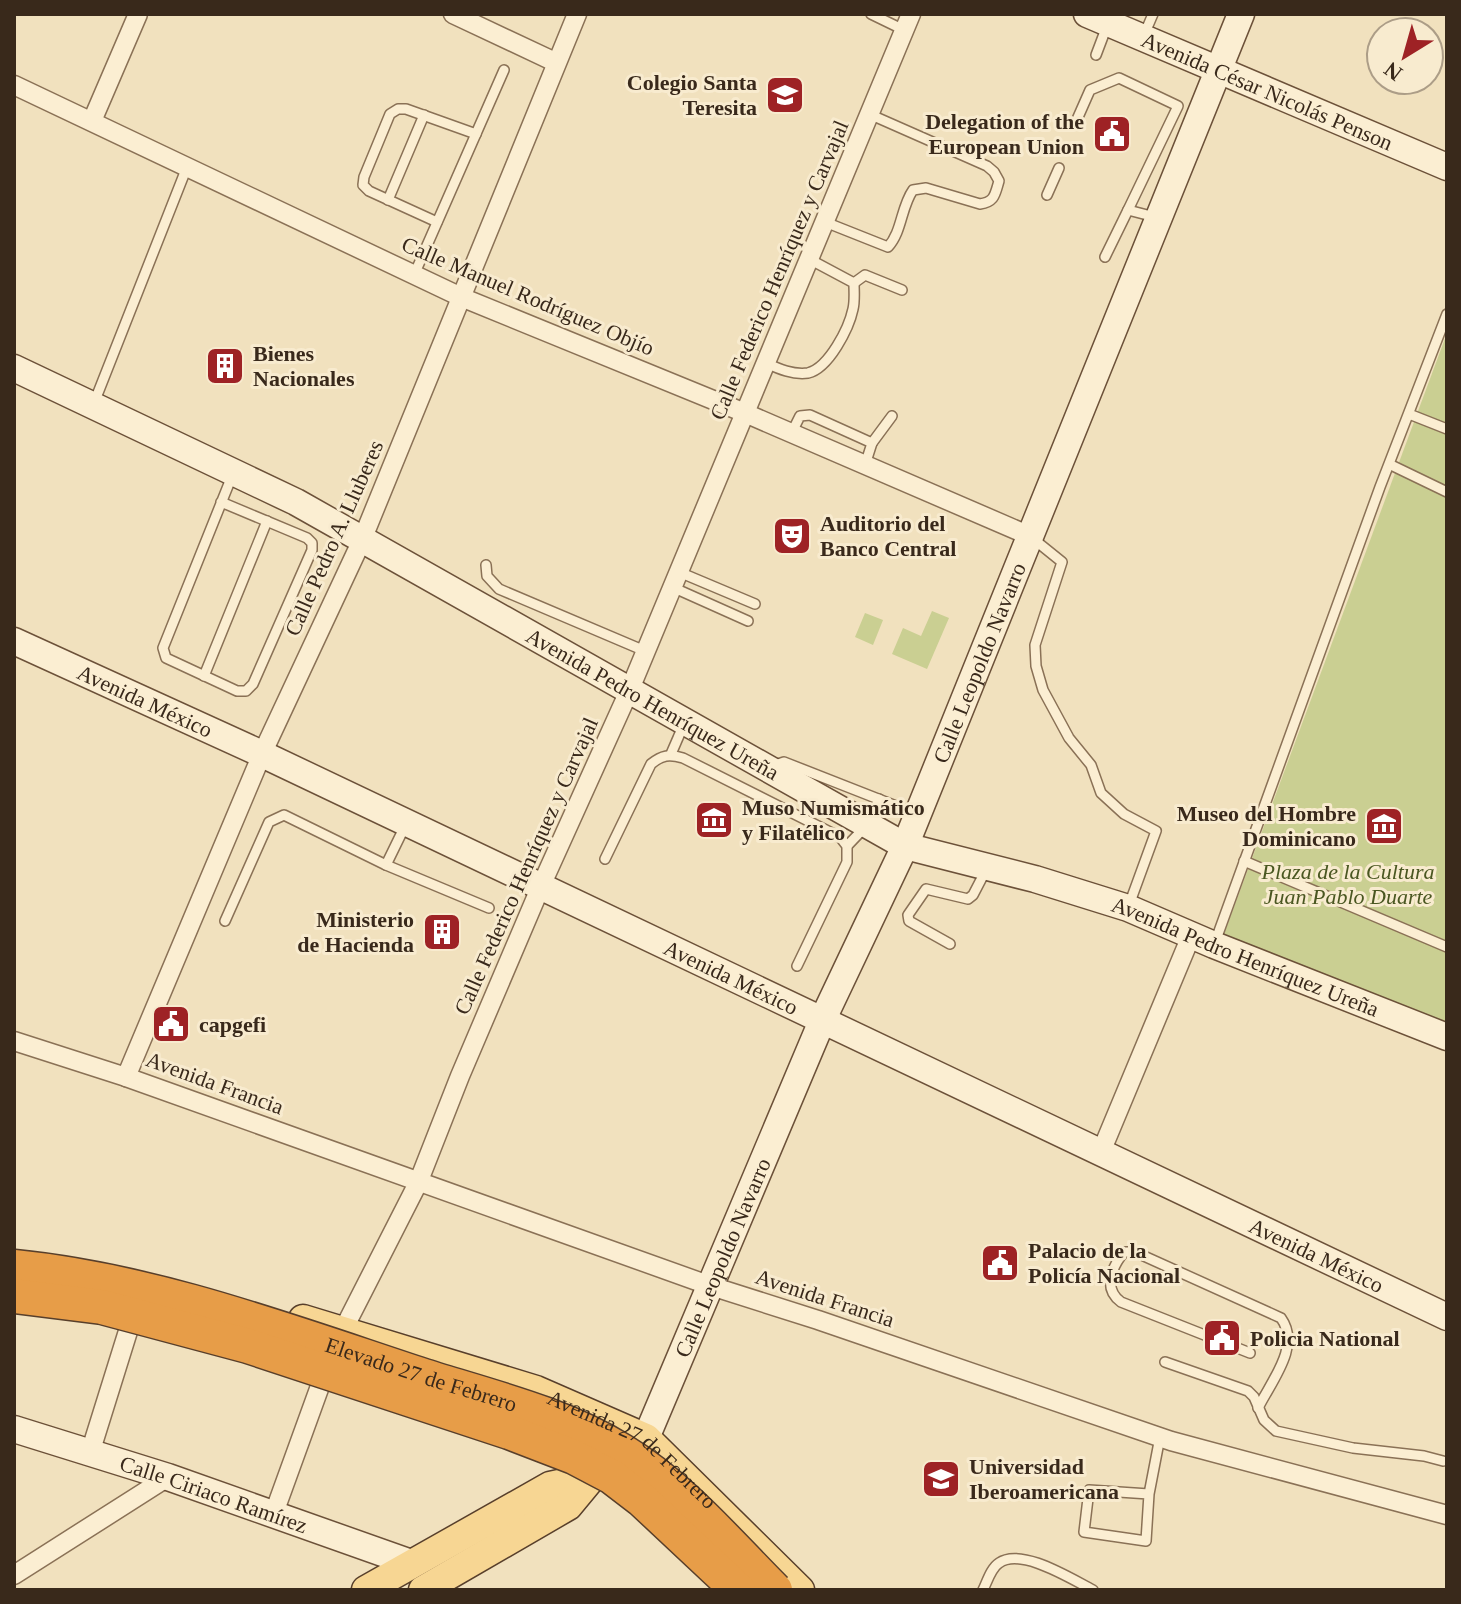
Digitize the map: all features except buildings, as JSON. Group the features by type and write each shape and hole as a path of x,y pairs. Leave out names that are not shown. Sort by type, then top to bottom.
{"highway":[{"name":"Elevado 27 de Febrero","path":"14,1267 114,1281 204,1305 517,1406 588,1434 620,1449 662,1480 775,1590"},
{"name":"Elevado 27 de Febrero","path":"14,1296 102,1307 248,1346 509,1432 574,1457 612,1477 642,1500 722,1587"}],"main road":[{"name":"Calle Leopoldo Navarro","path":"646,1438 822,1021 918,815 1241,14"},
{"name":"Avenida César Nicolás Penson","path":"1098,19 1148,26 1217,69 1447,167"},
{"name":"Avenida Pedro Henríquez Ureña","path":"14,368 296,502 905,846 1128,908 1447,1037"},
{"name":"Avenida México","path":"14,641 262,754 1447,1317"},
{"name":"Avenida 27 de Febrero","path":"14,1259 120,1267 536,1390 646,1438 800,1590"},
{"name":"Avenida 27 de Febrero","path":"14,1312 129,1328 320,1380 592,1477 636,1506 722,1587"},
{"name":"Calle Ciriaco Ramírez","path":"14,1429 168,1477 411,1563"},
{"path":"423,1590 568,1506 592,1477 646,1438"},
{"path":"722,1587 643,1502 635,1485 641,1471 656,1466 669,1472 733,1532 751,1542"},
{"path":"366,1590 550,1486 592,1477"}],"street":[{"path":"92,121 138,14"},
{"path":"453,14 555,62"},
{"name":"Calle Pedro A. Lluberes","path":"126,1077 262,754 362,540 577,14"},
{"name":"Calle Federico Henríquez y Carvajal","path":"274,1513 320,1380 418,1183 541,886 630,689 908,22"},
{"name":"Calle Manuel Rodríguez Objío","path":"14,85 461,297 745,413 1030,536"},
{"path":"1101,1152 1203,940"},
{"name":"Avenida Francia","path":"14,1041 126,1077 711,1286 1160,1437 1447,1515"},
{"path":"90,1453 129,1328"},
{"path":"14,1575 168,1477"}],"lane":[{"path":"871,14 908,22"},
{"path":"1096,55 1098,19"},
{"path":"414,275 504,70"},
{"path":"1075,124 1090,90 1119,78 1178,106 1105,257"},
{"path":"437,222 369,191 363,185 390,114 398,109 424,115 476,134"},
{"path":"825,222 888,247 894,241 906,200 913,190 926,188 980,204 989,203 994,198 999,181 987,166 869,114"},
{"path":"388,200 424,115"},
{"path":"93,406 187,166"},
{"path":"1047,195 1059,168"},
{"path":"1128,210 1158,218"},
{"path":"809,259 854,283"},
{"path":"854,283 865,275 902,290"},
{"path":"766,363 787,372 809,373 826,362 837,347 854,308 854,283"},
{"path":"1203,940 1244,861 1380,487 1447,314"},
{"path":"1409,414 1447,429"},
{"path":"791,434 800,416 810,415 872,443"},
{"path":"865,466 872,443 892,416"},
{"path":"1391,465 1447,492"},
{"path":"221,502 307,538 312,543 312,550 253,684 246,691 237,691 166,658 163,648 221,502 233,473"},
{"path":"204,676 267,521"},
{"path":"1030,536 1062,562 1035,645 1036,666 1043,690 1069,738 1091,765 1101,793 1124,814 1156,831 1128,908"},
{"path":"486,565 487,576 498,587 645,651"},
{"path":"675,580 755,604"},
{"path":"675,580 748,621"},
{"path":"474,602 498,587"},
{"path":"498,587 502,618"},
{"path":"671,754 686,721"},
{"path":"605,859 651,764 660,756 671,754 840,837 847,846 847,862 797,966"},
{"path":"768,768 784,762 918,815"},
{"path":"847,846 868,824 879,799"},
{"path":"225,921 269,822 284,815 386,865 489,908"},
{"path":"386,865 406,823"},
{"path":"1244,861 1447,947"},
{"path":"950,944 916,926 909,921 908,915 926,889 968,899 987,867"},
{"path":"1250,1353 1112,1296 1109,1287 1117,1260 1124,1252 1135,1252 1281,1318 1290,1338 1287,1351 1258,1408"},
{"path":"1165,1362 1248,1391 1264,1420 1276,1431 1353,1448 1443,1461"},
{"path":"1149,1494 1089,1490 1084,1532 1146,1541 1149,1494 1160,1437"},
{"path":"983,1590 996,1564 1010,1558 1027,1559 1093,1590"}],"green space":[{"name":"Plaza de la Cultura Juan Pablo Duarte","path":"1447,333 1447,1034 1221,942"},
{"path":"932,611 949,618 927,669 892,654 903,628 921,636"},
{"path":"865,613 883,620 873,645 855,637"}],"place":[{"name":"Colegio Santa Teresita","path":"785,95"},
{"name":"Delegation of the European Union","path":"1112,134"},
{"name":"Bienes Nacionales","path":"225,366"},
{"name":"Auditorio del Banco Central","path":"792,536"},
{"name":"Muso Numismático y Filatélico","path":"714,820"},
{"name":"Museo del Hombre Dominicano","path":"1384,826"},
{"name":"Ministerio de Hacienda","path":"442,932"},
{"name":"capgefi","path":"171,1024"},
{"name":"Palacio de la Policía Nacional","path":"1000,1263"},
{"name":"Policia National","path":"1222,1338"},
{"name":"Universidad Iberoamericana","path":"941,1479"}]}
